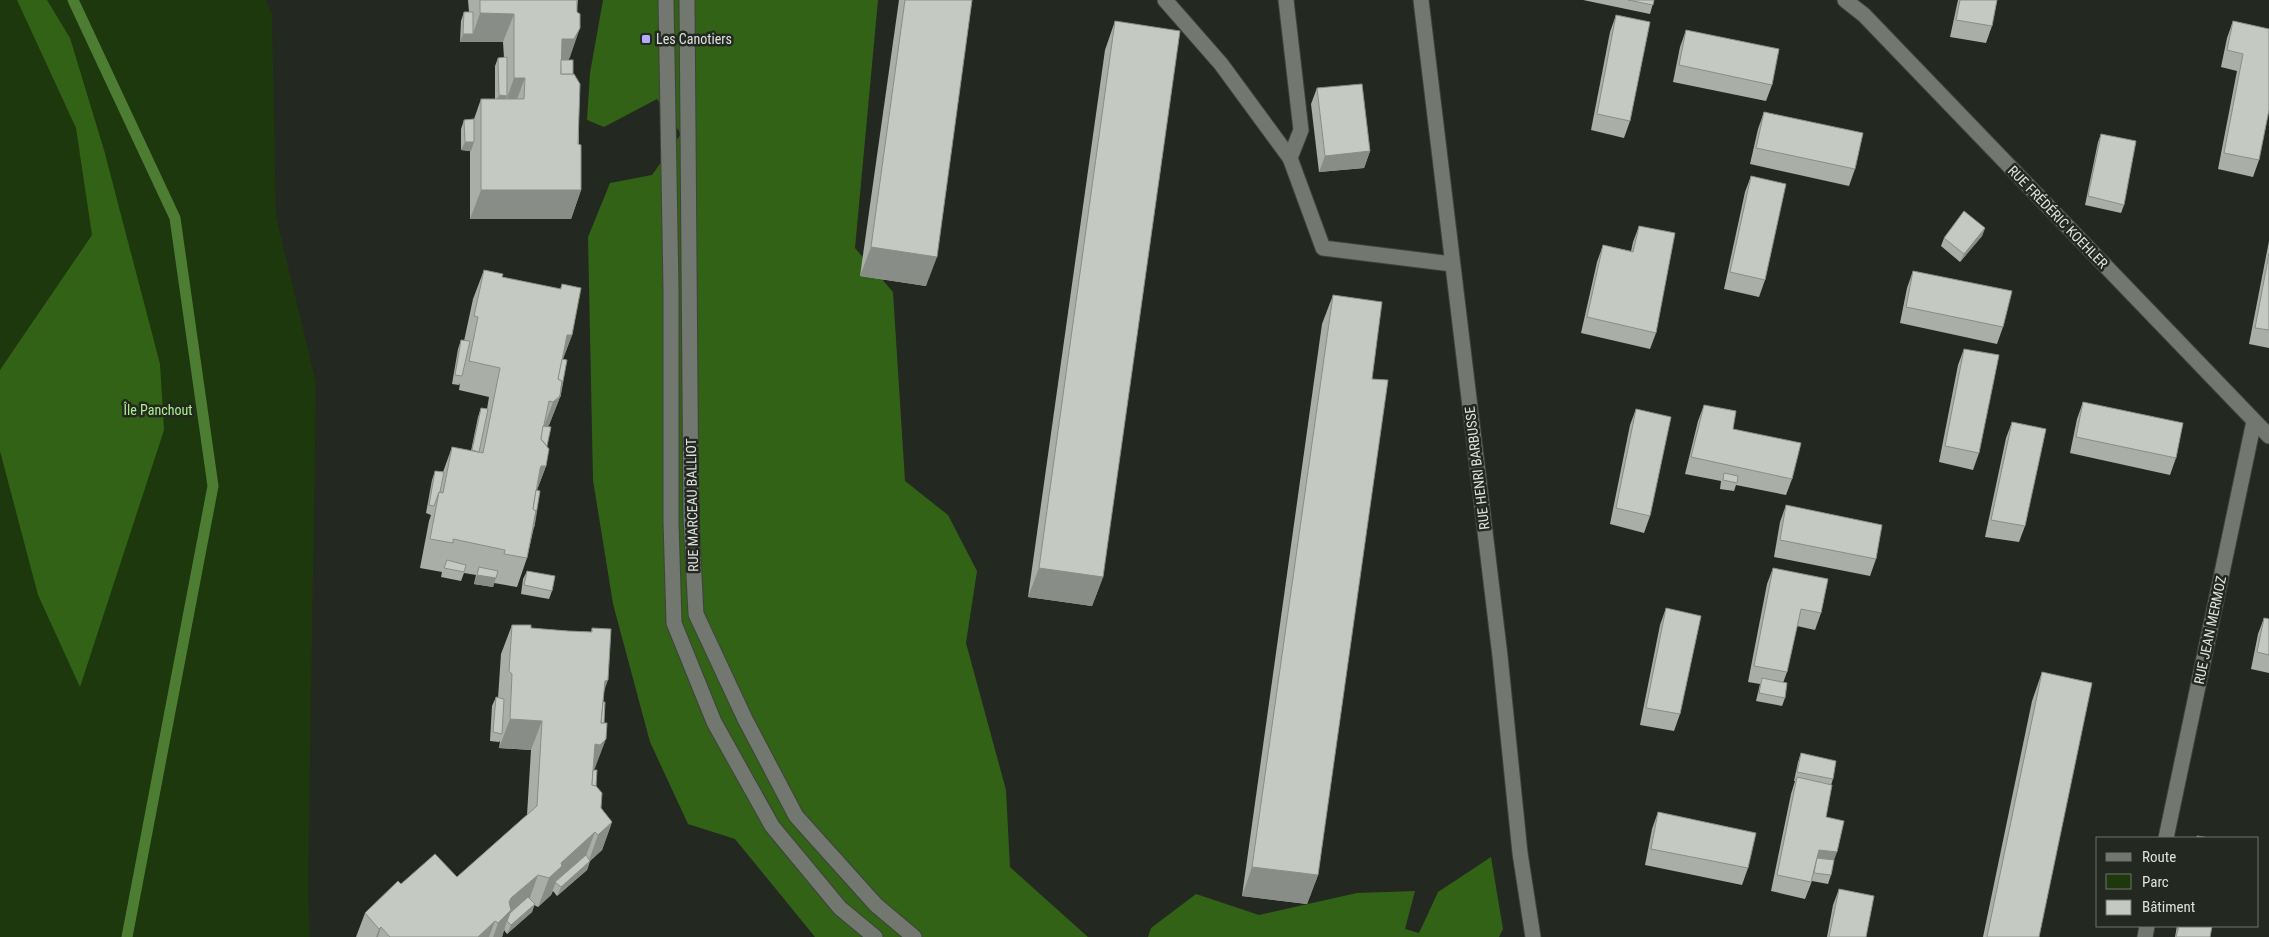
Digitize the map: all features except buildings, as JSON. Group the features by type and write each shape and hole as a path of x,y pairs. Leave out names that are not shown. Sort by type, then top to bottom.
{"street":[{"name":"RUE MARCEAU BALLIOT","path":"666,0 672,290 671,522 674,623 714,722 772,826 840,908 875,937"},
{"name":"RUE MARCEAU BALLIOT","path":"687,0 691,518 696,614 745,719 796,816 876,905 914,937"},
{"path":"1165,0 1221,64 1290,158 1323,248 1452,264"},
{"path":"1286,0 1301,130 1290,158"},
{"name":"RUE HENRI BARBUSSE","path":"1421,0 1500,656 1520,853 1533,937"},
{"name":"RUE FRÉDÉRIC KOEHLER","path":"1844,0 1864,15 2269,436"},
{"name":"RUE JEAN MERMOZ","path":"2166,837 2254,421"}],"green space":[{"name":"Île Panchout","path":"0,0 266,0 272,14 276,216 316,383 308,894 310,937 0,937"},
{"path":"17,0 47,0 70,38 104,150 160,364 164,430 80,687 38,595 0,451 0,370 92,235 76,128"},
{"path":"603,0 878,0 855,248 893,292 905,481 948,515 977,571 966,643 1006,790 1010,867 1088,937 815,937 735,839 688,824 650,742 613,604 593,480 588,237 610,183 652,175 681,134 657,99 604,127 587,120 590,73"},
{"path":"1491,857 1503,929 1499,937 1148,937 1151,928 1196,894 1259,915 1357,893 1415,891 1405,929 1419,933 1438,892"}],"waterway":[{"path":"73,0 175,218 213,486 127,937"}],"place":[{"name":"Les Canotiers","path":"646,39"}]}
